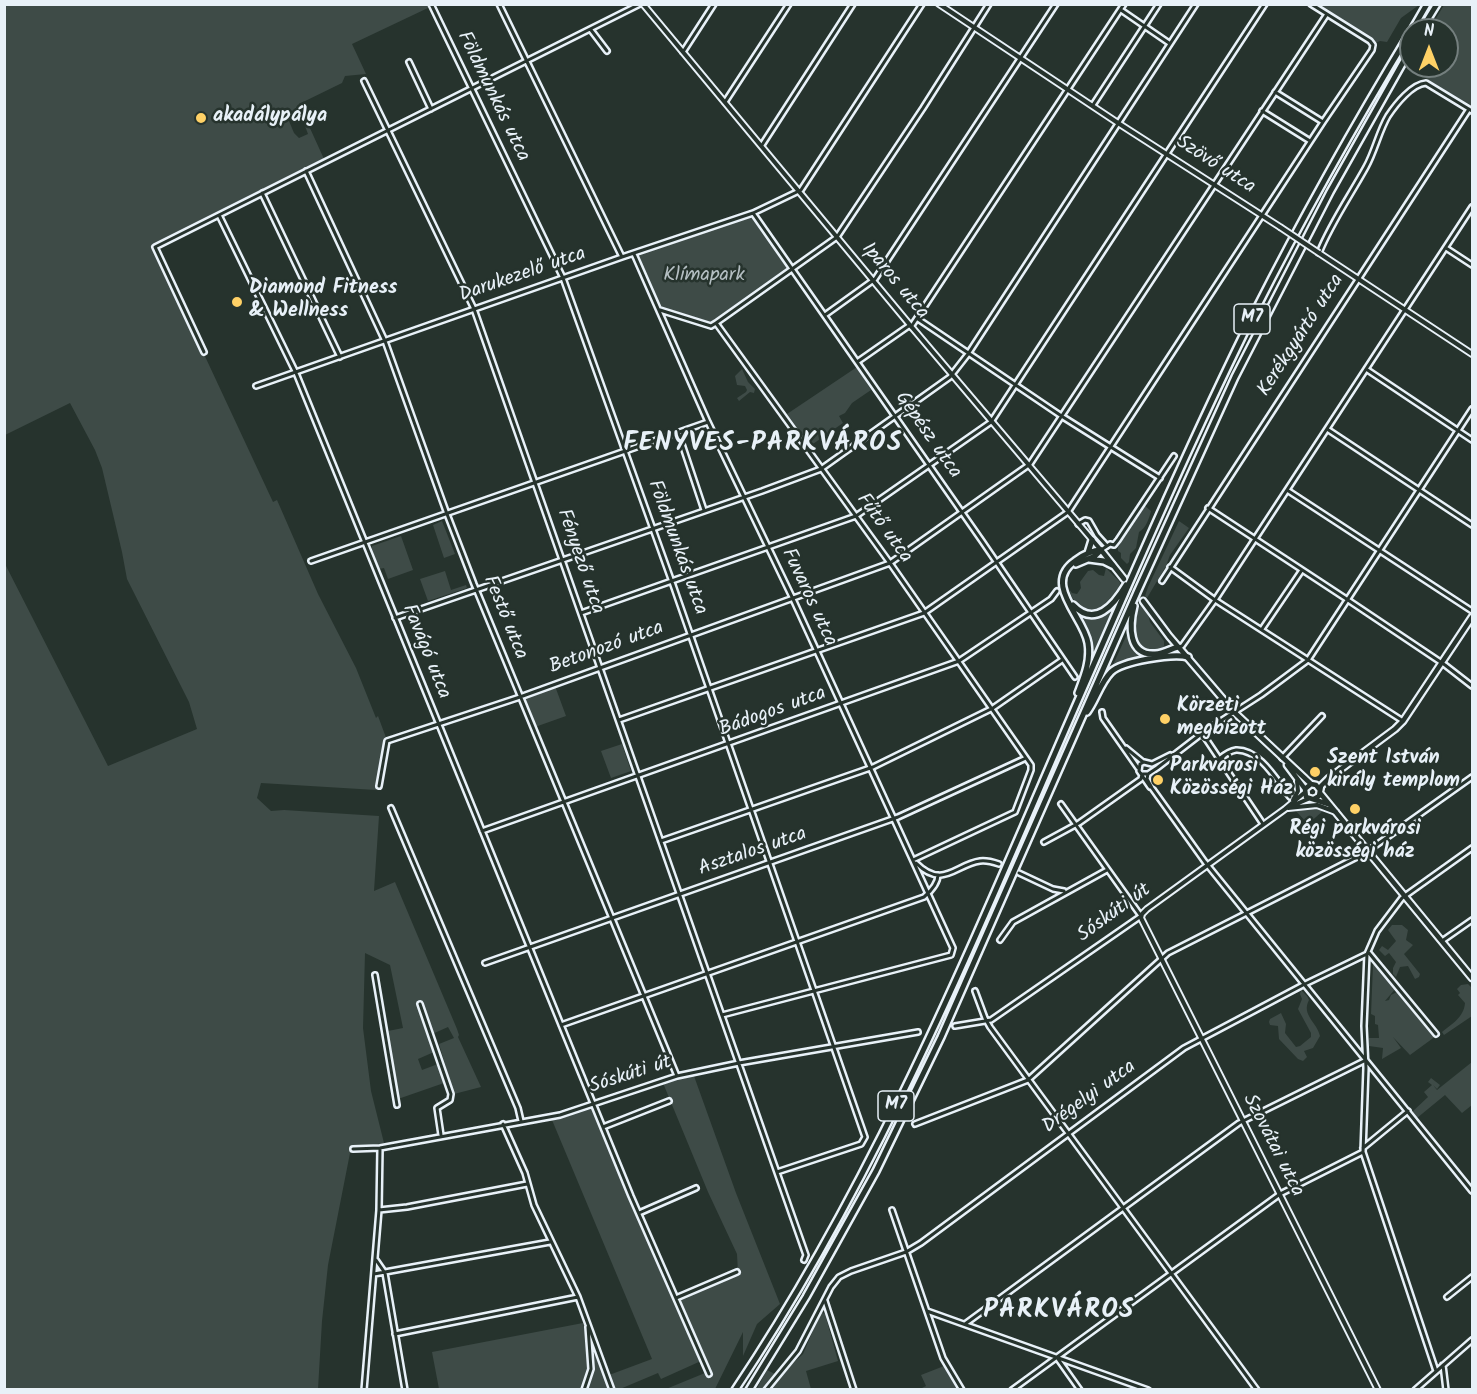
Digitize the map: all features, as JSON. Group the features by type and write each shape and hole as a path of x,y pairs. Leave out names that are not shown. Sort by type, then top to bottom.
{"highway":[{"name":"M7","path":"1418,18 1427,4"},
{"path":"1429,18 1437,4"},
{"name":"M7","path":"735,1389 818,1256 888,1122 955,980 1217,391 1264,294 1333,166 1399,51"},
{"name":"M7","path":"748,1389 774,1351 816,1280 881,1161 949,1018 1209,432 1262,321 1329,192 1399,69"},
{"path":"1092,540 1088,556 1075,565 1066,579 1069,599 1075,607 1089,614 1100,613 1111,606 1136,569"},
{"path":"1071,717 1089,654 1083,628 1064,594 1063,580 1068,567 1088,556 1095,556 1101,550"},
{"path":"1088,556 1112,565"},
{"path":"1138,590 1130,630 1133,640 1141,651 1147,654 1168,653 1188,657"},
{"path":"1168,653 1172,640"},
{"path":"1082,718 1114,669 1168,653 1179,647"}],"main road":[{"name":"Iparos utca","path":"1101,550 1124,579"},
{"path":"1143,601 1172,640 1234,712 1313,784 1473,978"},
{"path":"1311,799 1320,792 1321,786 1329,778 1403,721 1473,617"},
{"path":"1282,758 1311,799 1325,802 1336,812"},
{"path":"1304,791 1313,784 1329,778"}],"street":[{"name":"Földmunkás utca","path":"431,4 563,278 691,635 865,1137 861,1144 777,1172"},
{"path":"499,4 622,257"},
{"path":"204,352 155,247 641,4"},
{"name":"Iparos utca","path":"641,4 683,51 910,326 1101,550"},
{"path":"683,51 714,4"},
{"path":"725,102 789,4"},
{"path":"762,146 853,4"},
{"path":"799,191 922,4"},
{"name":"Szövő utca","path":"939,4 1118,123 1263,214 1473,354"},
{"path":"659,310 711,326 837,237 989,4"},
{"path":"825,315 873,281 1056,4"},
{"path":"857,362 918,319 1124,4"},
{"path":"1093,105 1159,4"},
{"path":"394,618 477,591 821,469 952,375 968,354 1196,4"},
{"path":"581,613 856,516 991,422 1265,4"},
{"path":"619,720 924,613 1068,512 1372,50 1373,44 1311,4"},
{"path":"1121,10 1170,43"},
{"path":"1029,466 1327,14"},
{"path":"591,30 607,51"},
{"path":"409,62 431,110"},
{"name":"Fényező utca","path":"364,81 474,309 806,1255 804,1260"},
{"path":"1319,253 1332,224 1367,165 1388,117 1399,102 1424,82 1471,110"},
{"path":"1275,92 1323,122"},
{"name":"Kerékgyártó utca","path":"1162,581 1471,110"},
{"path":"1262,111 1310,141"},
{"name":"Festő utca","path":"306,171 386,341 447,514 477,591 642,996 677,1076"},
{"name":"Darukezelő utca","path":"256,386 753,213 799,191"},
{"path":"262,193 340,357"},
{"path":"1179,647 1215,600 1473,207"},
{"name":"Gépész utca","path":"753,213 1075,677"},
{"name":"Favágó utca","path":"219,214 296,373 603,1127 709,1374"},
{"path":"1446,248 1473,265"},
{"name":"Fuvaros utca","path":"634,254 708,422 769,548 953,948 951,955 815,990"},
{"path":"918,319 1063,417 1160,478"},
{"name":"Fűtő utca","path":"716,322 890,563 1026,758"},
{"path":"1366,369 1473,440"},
{"path":"1142,774 1149,772 1308,660 1473,409"},
{"path":"311,561 708,422"},
{"path":"1327,429 1473,525"},
{"path":"678,432 704,511"},
{"path":"1101,550 1114,545 1119,540 1174,456"},
{"name":"Betonozó utca","path":"379,786 387,741 520,697 890,563 1029,466"},
{"path":"1287,490 1473,611"},
{"path":"1208,508 1442,663 1473,686"},
{"path":"1078,524 1085,520 1089,522 1107,546"},
{"path":"1170,567 1215,600 1403,721"},
{"path":"1262,629 1302,570"},
{"name":"Bádogos utca","path":"482,831 841,705 959,661 1032,613 1051,599 1057,591"},
{"path":"662,841 870,768 993,708 1062,660"},
{"path":"1102,712 1103,718 1148,786 1152,788"},
{"path":"1282,758 1322,717"},
{"path":"1202,733 1263,824"},
{"path":"1124,747 1143,762 1150,764 1175,754"},
{"path":"1219,759 1236,750 1249,753 1261,761 1290,797"},
{"path":"999,864 978,861 957,871 938,875 925,870 913,860 1016,811 1031,768 1026,758"},
{"name":"Asztalos utca","path":"485,963 894,819 1026,758"},
{"path":"1138,768 1143,762"},
{"path":"1150,764 1148,779 1152,788 1208,866 1473,1191"},
{"path":"1044,842 1076,825 1141,779 1142,774"},
{"path":"1285,809 1298,791 1298,783 1294,775"},
{"path":"915,1124 1028,1080 1167,953 1368,850 1473,777"},
{"name":"Sóskúti út","path":"955,1026 987,1022 1141,916 1147,909 1285,809 1304,791"},
{"name":"Sóskúti út","path":"1285,809 1311,799"},
{"path":"1061,804 1141,916"},
{"path":"1285,809 1317,805 1336,812"},
{"path":"391,808 518,1108 521,1121"},
{"path":"1436,1371 1363,1150 1367,954 1377,931 1405,896 1473,848"},
{"path":"1000,940 1013,922 1067,890 1107,870"},
{"path":"1019,873 1053,889 1067,890"},
{"path":"561,1025 924,897 938,879 938,875"},
{"name":"Szovátai utca","path":"1141,916 1160,959 1378,1389"},
{"path":"1442,941 1473,920"},
{"path":"1367,954 1372,954 1436,1034"},
{"name":"Drégelyi utca","path":"825,1301 839,1277 906,1252 921,1243 1200,1037 1367,954"},
{"path":"375,975 397,1105"},
{"path":"722,1015 815,990"},
{"path":"975,991 987,1022 1028,1080 1257,1389"},
{"path":"420,1004 452,1094 450,1100 437,1108 441,1136"},
{"name":"Sóskúti út","path":"353,1149 380,1148 560,1114 677,1076 918,1032"},
{"path":"965,1324 1122,1207 1243,1121 1366,1059"},
{"path":"603,1127 669,1101"},
{"path":"1012,1389 1018,1388 1171,1272 1280,1194 1363,1150 1408,1111"},
{"path":"503,1124 525,1173 527,1184 550,1242 578,1297 612,1389"},
{"path":"364,1389 379,1210 380,1148"},
{"path":"379,1210 407,1207 527,1184"},
{"path":"639,1214 696,1188"},
{"path":"892,1210 943,1358 962,1389"},
{"path":"374,1274 550,1242"},
{"path":"375,1258 385,1273 405,1389"},
{"path":"676,1298 737,1272"},
{"path":"1447,1297 1473,1277"},
{"path":"395,1334 578,1297"},
{"path":"766,1389 798,1351 825,1301"},
{"path":"825,1301 854,1389"},
{"path":"927,1311 1148,1389"},
{"path":"584,1389 591,1369 588,1326"},
{"path":"1414,1389 1473,1340"},
{"path":"1057,1357 1080,1389"},
{"path":"1443,1365 1446,1389"}],"green space":[{"path":"5,5 429,5 430,7 352,44 366,74 345,76 342,83 299,104 324,159 153,245 273,502 277,500 318,594 356,668 376,718 378,716 388,743 376,790 261,783 257,798 271,811 379,816 374,891 395,882 457,1029 458,1037 481,1087 454,1094 439,1044 454,1038 448,1027 430,1035 434,1052 418,1059 422,1070 438,1064 444,1083 398,1099 388,1031 403,1028 390,965 365,953 363,1028 371,1091 384,1143 351,1148 328,1265 318,1389 5,1389 4,562 108,766 197,729 189,702 127,579 102,468 70,403 5,435","holes":["299,110 308,134 299,138 289,121 285,119"]},
{"path":"1311,5 1419,5 1399,18 1387,42 1380,41 1373,44"},
{"path":"1444,5 1472,5 1472,108 1426,78 1459,78 1459,18 1436,18"},
{"name":"Klímapark","path":"752,215 791,269 711,324 660,309 638,260 640,254"},
{"path":"857,367 871,390 852,403 845,413 839,416 843,423 810,446 787,414"},
{"path":"742,369 748,382 755,389 754,393 750,392 739,401 737,398 747,390 745,386 737,385 735,376"},
{"path":"1145,506 1151,511 1145,526 1139,532 1136,548 1130,554 1127,564 1121,558 1118,547"},
{"path":"442,521 455,554 444,558 433,525"},
{"path":"1179,521 1189,528 1170,555 1147,598 1145,596 1148,587"},
{"path":"401,536 413,570 388,579 384,568 379,569 372,546"},
{"path":"1106,568 1120,582 1113,600 1097,609 1080,606 1073,599 1069,589 1072,593 1077,594 1081,588 1080,582 1088,571 1093,570 1104,576"},
{"path":"445,571 451,590 466,585 467,588 428,601 420,579"},
{"path":"1141,604 1150,622 1164,641 1164,648 1158,652 1148,650 1136,641 1133,628"},
{"path":"1113,610 1091,658 1088,635 1078,613 1095,616"},
{"path":"1128,632 1133,645 1147,657 1122,662 1112,667"},
{"path":"555,686 566,716 535,727 522,697"},
{"path":"622,744 631,771 611,778 601,751"},
{"path":"1299,807 1324,810 1308,824 1294,809"},
{"path":"1392,925 1402,925 1408,930 1406,940 1413,945 1404,954 1420,974 1415,979 1408,966 1400,967 1396,977 1393,974 1393,968 1396,962 1389,953 1385,956 1379,950 1382,946 1388,950 1396,941 1388,930"},
{"path":"1377,964 1396,988 1385,1001 1399,991 1436,1036 1410,1055 1393,1037 1401,1048 1382,1059 1383,1048 1369,1046 1369,1038 1379,1038 1375,1016 1371,1014 1373,965"},
{"path":"1468,984 1472,988 1472,1016 1444,1035 1442,1032 1457,1020 1464,1008 1465,1003 1458,995 1460,993 1457,989 1461,985"},
{"path":"1301,990 1309,1000 1308,1014 1320,1036 1313,1048 1304,1051 1307,1057 1303,1061 1298,1059 1279,1039 1278,1026 1270,1025 1269,1022 1281,1013 1286,1024 1285,1033 1296,1047 1311,1037 1298,1009 1302,999"},
{"path":"1472,1062 1472,1105 1462,1113 1445,1095 1417,1118 1412,1112 1428,1097 1424,1092 1432,1085 1428,1082 1431,1078 1440,1085 1437,1089 1433,1085 1437,1090"},
{"path":"694,1076 736,1193 780,1304 757,1324 743,1356 743,1332 715,1389 666,1389 705,1373 701,1361 661,1379 658,1373 620,1389 439,1389 432,1352 583,1323 609,1375 652,1359 552,1120 592,1108 672,1298 738,1273 737,1254 708,1192 663,1083"},
{"path":"821,1312 825,1314 838,1361 806,1371 811,1389 756,1390 767,1370 779,1376 803,1354"},
{"path":"944,1366 961,1389 918,1390 926,1386 921,1375"}],"tunnel":[{"path":"1124,579 1143,601"}],"place":[{"name":"akadálypálya","path":"201,118"},
{"name":"Diamond Fitness & Wellness","path":"237,302"},
{"name":"Körzeti megbízott","path":"1165,719"},
{"name":"Szent István király templom","path":"1315,772"},
{"name":"Parkvárosi Közösségi Ház","path":"1158,780"},
{"name":"Régi parkvárosi közösségi ház","path":"1355,809"}],"district":[{"name":"FENYVES-PARKVÁROS","path":"763,446"},
{"name":"PARKVÁROS","path":"1059,1313"}]}
